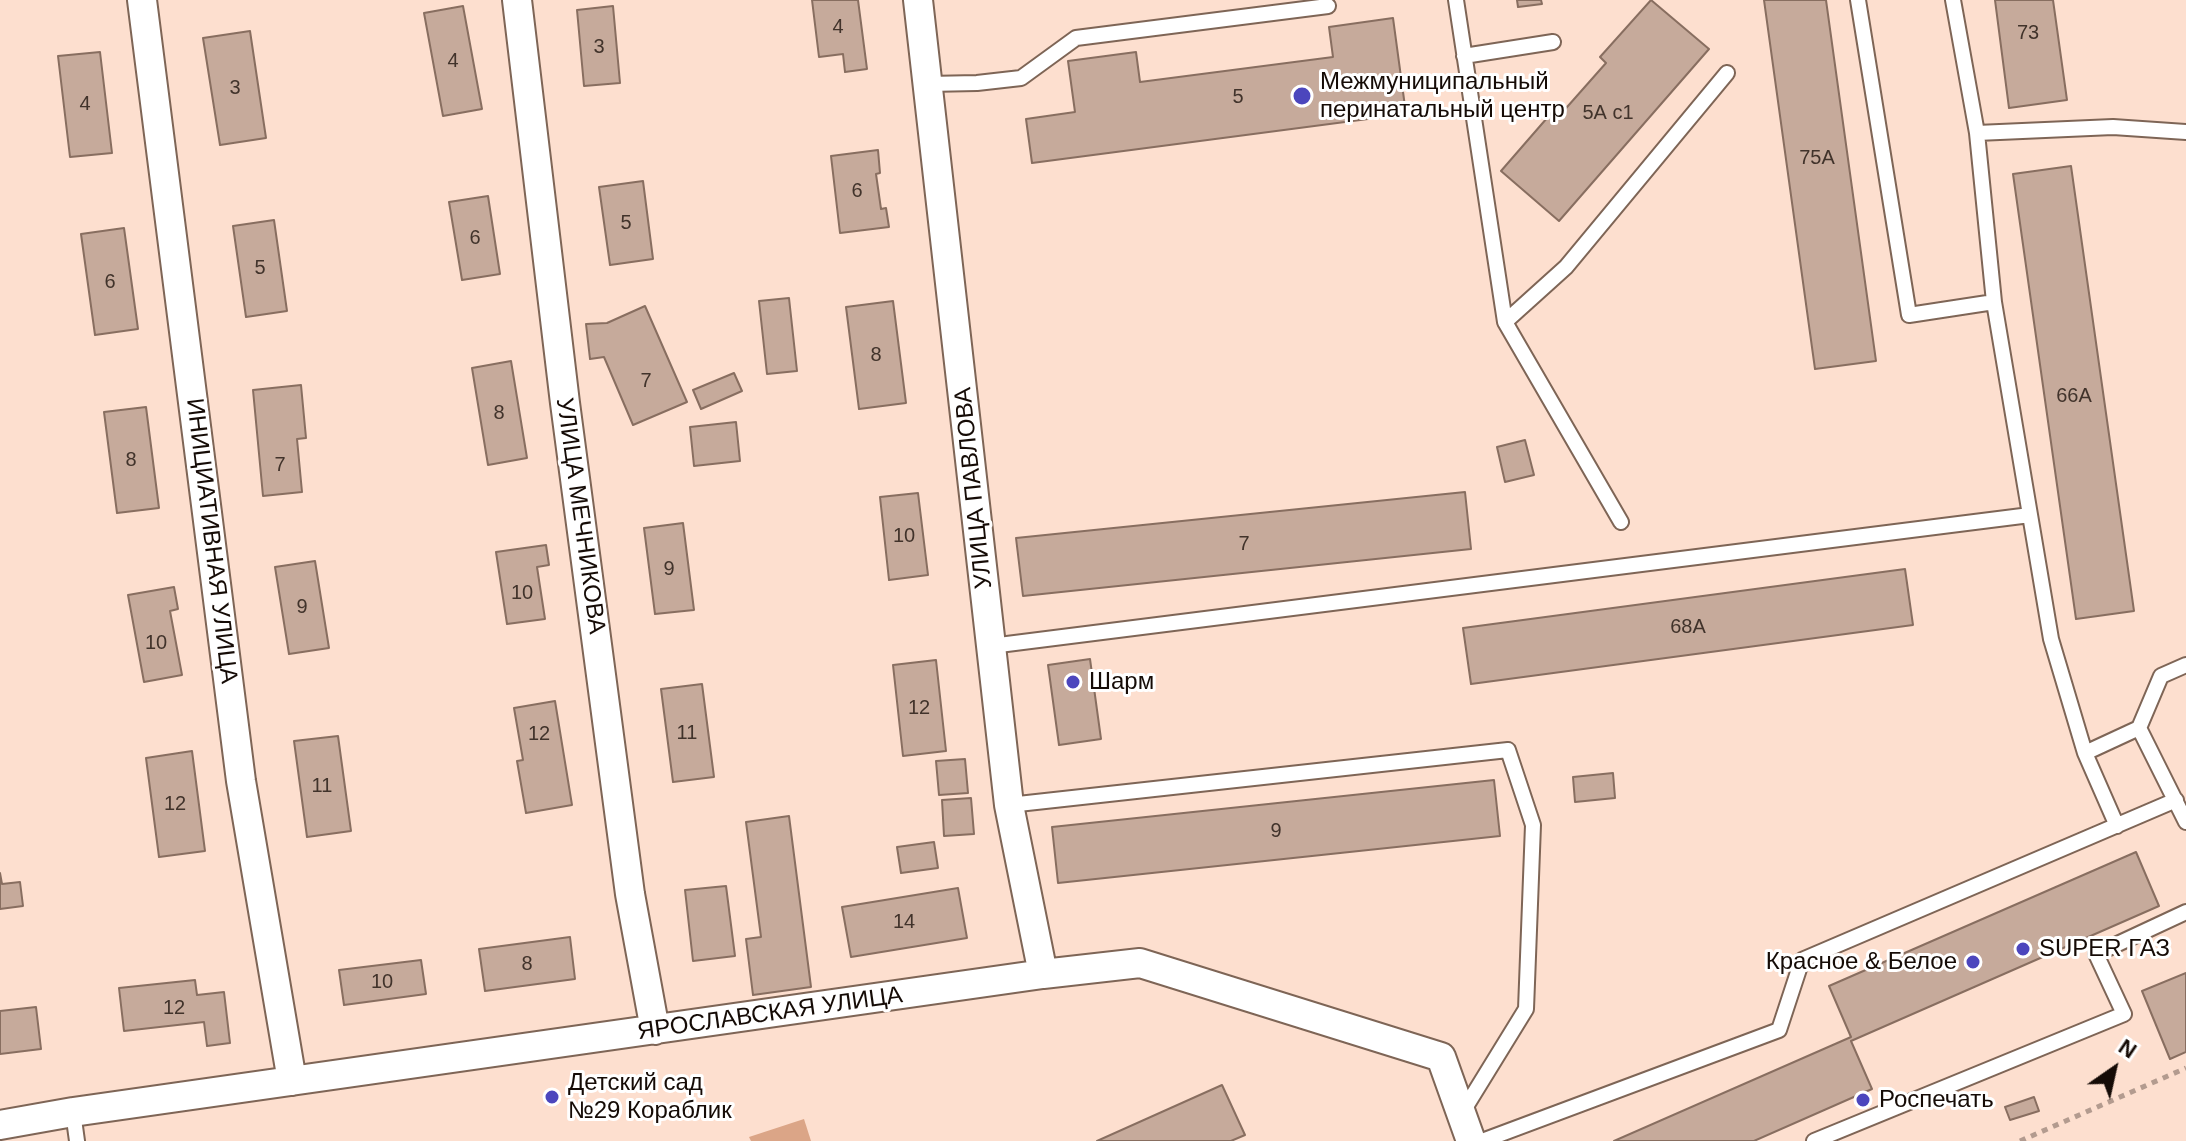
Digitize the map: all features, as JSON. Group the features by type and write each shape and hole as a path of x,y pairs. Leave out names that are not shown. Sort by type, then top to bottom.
{"street":[{"name":"ИНИЦИАТИВНАЯ УЛИЦА","path":"142,0 241,781 292,1081"},
{"name":"УЛИЦА МЕЧНИКОВА","path":"517,0 565,403 630,894 655,1030"},
{"name":"УЛИЦА ПАВЛОВА","path":"918,0 1009,805 1043,974"},
{"name":"ЯРОСЛАВСКАЯ УЛИЦА","path":"0,1125 73,1112 1043,974 1140,963 1441,1057 1471,1141"}],"lane":[{"path":"1456,0 1505,322 1621,522"},
{"path":"1858,0 1909,315 1994,302"},
{"path":"1953,0 1977,133 1994,302 2051,639 2085,753 2117,826"},
{"path":"928,84 1021,78 1076,38 1328,6"},
{"path":"1464,56 1553,42"},
{"path":"1505,322 1566,267 1727,73"},
{"path":"1977,133 2113,127 2186,132"},
{"path":"991,646 2030,515"},
{"path":"2085,753 2139,728 2161,676 2186,665"},
{"path":"2139,728 2186,822"},
{"path":"1009,805 1508,750 1533,825 1526,1009 1461,1114"},
{"path":"1482,1141 1779,1030 1802,960 2176,800"},
{"path":"1814,1141 2124,1014 2096,954 2186,912"},
{"path":"73,1112 77,1141"}],"path":[{"path":"2020,1141 2186,1068"}],"shaded area":[{"path":"804,1119 811,1141 751,1141 749,1137"}],"building":[{"path":"812,0 858,0 867,69 845,72 843,54 819,57"},
{"path":"1517,0 1541,0 1542,4 1518,7"},
{"path":"1651,0 1709,49 1559,221 1501,171 1554,110 1560,115 1606,63 1600,57"},
{"path":"1764,0 1826,0 1876,361 1815,369"},
{"path":"1995,0 2053,0 2067,100 2009,108"},
{"path":"463,6 482,109 443,116 424,13"},
{"path":"613,6 620,83 584,86 577,10"},
{"path":"1393,18 1406,114 1032,163 1026,119 1075,112 1068,61 1136,52 1140,82 1333,57 1329,27"},
{"path":"250,31 266,138 220,145 203,38"},
{"path":"100,52 112,153 70,157 58,56"},
{"path":"878,150 880,173 876,174 881,209 886,208 889,227 840,233 831,156"},
{"path":"2071,166 2134,611 2076,619 2013,174"},
{"path":"643,181 653,259 610,265 599,187"},
{"path":"488,196 500,274 462,280 449,202"},
{"path":"274,220 287,311 246,317 233,226"},
{"path":"124,228 138,329 95,335 81,234"},
{"path":"789,298 797,371 767,374 759,301"},
{"path":"893,301 906,403 859,409 846,307"},
{"path":"645,306 687,402 633,425 604,357 590,359 586,324 607,323"},
{"path":"511,361 527,458 488,465 472,368"},
{"path":"734,373 742,391 701,409 693,390"},
{"path":"301,385 306,438 297,439 302,492 263,496 253,390"},
{"path":"146,407 159,508 117,513 104,412"},
{"path":"736,422 740,461 694,466 690,427"},
{"path":"1525,440 1534,475 1505,482 1497,447"},
{"path":"1465,492 1471,549 1023,596 1016,538"},
{"path":"918,493 928,575 889,580 880,497"},
{"path":"683,523 694,610 655,614 644,528"},
{"path":"546,545 549,565 537,567 545,619 507,624 496,552"},
{"path":"315,561 329,648 289,654 275,567"},
{"path":"1905,569 1913,625 1471,684 1463,628"},
{"path":"174,587 178,609 170,611 182,675 144,682 128,595"},
{"path":"1090,659 1101,739 1059,745 1048,665"},
{"path":"936,660 946,751 903,756 893,665"},
{"path":"702,684 714,777 673,782 661,689"},
{"path":"555,701 572,805 526,813 517,761 523,760 514,708"},
{"path":"338,736 351,831 307,837 294,741"},
{"path":"192,751 205,851 159,857 146,758"},
{"path":"965,759 968,793 939,795 936,761"},
{"path":"1613,773 1615,798 1575,802 1573,777"},
{"path":"1494,780 1500,836 1058,883 1052,827"},
{"path":"971,798 974,834 944,836 942,800"},
{"path":"789,816 811,987 753,995 746,939 761,937 746,822"},
{"path":"934,842 938,868 901,873 897,847"},
{"path":"2136,852 2159,906 1851,1041 1872,1089 1754,1141 1614,1141 1851,1037 1829,986"},
{"path":"0,873 2,884 20,882 23,906 0,909"},
{"path":"726,886 735,956 693,961 685,890"},
{"path":"958,888 967,938 851,957 842,907"},
{"path":"570,937 575,979 485,991 479,949"},
{"path":"421,960 426,994 344,1005 339,970"},
{"path":"2186,973 2186,1052 2170,1059 2142,991"},
{"path":"195,980 197,995 224,992 230,1043 207,1046 204,1022 124,1031 119,988"},
{"path":"36,1007 41,1049 0,1054 0,1011"},
{"path":"1222,1085 1245,1135 1231,1141 1097,1141"},
{"path":"2034,1097 2039,1111 2010,1120 2005,1107"}],"place":[{"name":"Межмуниципальный перинатальный центр","path":"1302,96"},
{"name":"Шарм","path":"1073,682"},
{"name":"SUPER ГАЗ","path":"2023,949"},
{"name":"Красное & Белое","path":"1973,962"},
{"name":"Детский сад №29 Кораблик","path":"552,1097"},
{"name":"Роспечать","path":"1863,1100"}]}
